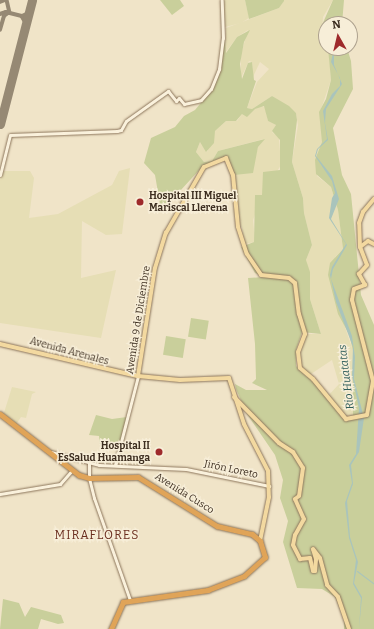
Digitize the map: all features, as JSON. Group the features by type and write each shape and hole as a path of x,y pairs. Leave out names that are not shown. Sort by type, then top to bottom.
{"highway":[{"name":"Avenida Cusco","path":"0,415 71,470 90,478 139,478 223,528 252,534 260,540"},
{"path":"111,629 117,620 120,606 130,600 180,595 220,586 239,579 264,559 265,553 260,540"}],"main road":[{"name":"Avenida 9 de Diciembre","path":"138,376 156,262 170,223 205,165 223,158 230,161 238,227 247,254 261,275 289,278 295,283 299,314 305,334 298,352 300,368 313,379 345,418 349,420 365,416 368,413 370,389 373,381 352,305 354,290 365,284 359,274 367,265 360,247"},
{"path":"360,247 360,220 374,199"},
{"path":"360,247 368,241 374,244"},
{"name":"Avenida Arenales","path":"0,344 138,376 180,380 229,378 234,397"},
{"path":"234,397 244,424 268,470 269,486 260,540"},
{"path":"234,397 279,443 293,452 303,469 300,479 299,496 295,499 304,519 295,535 293,545 300,559 310,558 313,572 316,559 313,549 320,558 327,585 338,597 349,629"}],"street":[{"path":"0,175 10,135 114,131 122,128 126,121 168,91 176,101 179,98 185,105 201,100 211,89 219,69 223,38 222,0"},
{"name":"Avenida 9 de Diciembre","path":"115,465 138,376"},
{"name":"Jirón Loreto","path":"48,451 90,462 115,465 189,469 269,486"},
{"path":"90,462 90,478 101,519 130,600"},
{"path":"0,493 60,484 71,470"}],"shaded area":[{"path":"223,0 245,0 249,18 241,23 225,27"},
{"path":"284,0 333,0 324,16 318,16 318,56 329,56 331,80 320,112 323,135 317,176 331,187 338,210 343,249 335,257 345,327 353,351 353,419 348,420 327,397 339,384 332,360 308,376 297,366 303,334 321,334 310,299 306,260 312,245 304,213 303,198 292,162 298,125 296,113 272,96 252,109 247,108 257,82 269,69 260,62 253,77 252,62 249,61 241,78 241,54 248,30 237,37 226,52 226,28 279,8"},
{"path":"261,106 265,107 268,121 276,125 272,132 279,138 281,165 262,195 253,220 255,242 244,244 242,227 237,226 234,175 253,167 258,147 264,139 218,151 212,161 204,162 196,152 200,142 207,152 215,131 226,121 237,121 242,114"},
{"path":"130,168 122,234 106,235 82,221 81,278 116,270 101,338 0,323 0,180 2,171 30,171 34,178 29,218 58,214 112,185 119,171"},
{"path":"12,387 36,392 32,394 26,418 21,417 15,426 3,416"}],"green space":[{"path":"160,0 180,0 184,6 172,15"},
{"path":"245,0 284,1 279,8 249,19"},
{"path":"333,0 344,0 343,16 326,16"},
{"path":"250,30 244,42 240,64 242,79 248,63 252,62 254,80 256,81 247,108 252,109 272,96 289,106 296,113 297,120 292,162 303,198 304,213 312,245 306,260 310,272 310,299 321,334 302,332 296,350 296,366 307,377 310,374 344,417 353,419 353,351 349,334 338,314 328,275 330,263 343,249 338,210 331,187 316,174 315,160 322,142 319,112 326,99 331,80 329,56 349,56 351,61 353,89 333,128 342,175 351,194 361,295 374,325 374,629 344,629 344,619 335,597 322,589 297,588 283,542 288,521 280,498 283,480 275,455 247,414 235,384 246,390 267,390 252,383 256,379 255,344 248,278 264,277 255,273 241,247 254,242 255,195 262,195 263,172 280,170 280,140 272,131 276,125 268,121 264,106 255,109 247,117 242,114 236,121 226,121 215,131 214,143 206,152 200,142 196,152 204,162 212,161 218,151 265,139 258,147 253,173 234,175 226,160 220,158 202,167 169,203 160,204 155,175 144,163 151,138 175,127 184,116 195,110 213,88 219,72 225,36 226,53 237,37"},
{"path":"191,318 209,321 206,340 188,337"},
{"path":"166,336 186,339 183,358 163,355"},
{"path":"96,415 112,419 127,417 119,449 100,444 99,436 89,435"},
{"path":"3,599 19,603 25,617 31,607 61,615 64,623 58,624 41,619 38,629 0,629"}],"water":[{"path":"332,56 334,56 334,65 338,74 331,62"},
{"path":"340,79 342,84 326,109 325,123 328,140 318,149 316,156 332,176 339,199 331,219 347,245 333,269 331,279 352,336 355,357 354,379 364,418 359,452 351,465 353,484 347,501 350,537 358,562 354,583 362,597 359,629 361,598 353,584 356,560 349,538 345,503 352,483 349,465 356,454 359,408 352,376 353,347 336,302 330,275 332,267 346,244 329,218 332,198 335,193 332,181 315,156 317,149 327,139 323,111 332,94 340,86"}],"waterway":[{"name":"Rio Huatatas","path":"357,571 374,584"}],"taxiway":[{"path":"0,2 5,0"},
{"path":"7,0 10,13"},
{"path":"0,14 6,12 22,16 26,23"},
{"path":"0,30 4,16 8,13"},
{"path":"22,16 29,13"}],"runway":[{"path":"0,124 32,0"}],"place":[{"name":"Hospital III Miguel Mariscal Llerena","path":"140,202"},
{"name":"Hospital II EsSalud Huamanga","path":"159,452"}],"district":[{"name":"MIRAFLORES","path":"97,536"}]}
